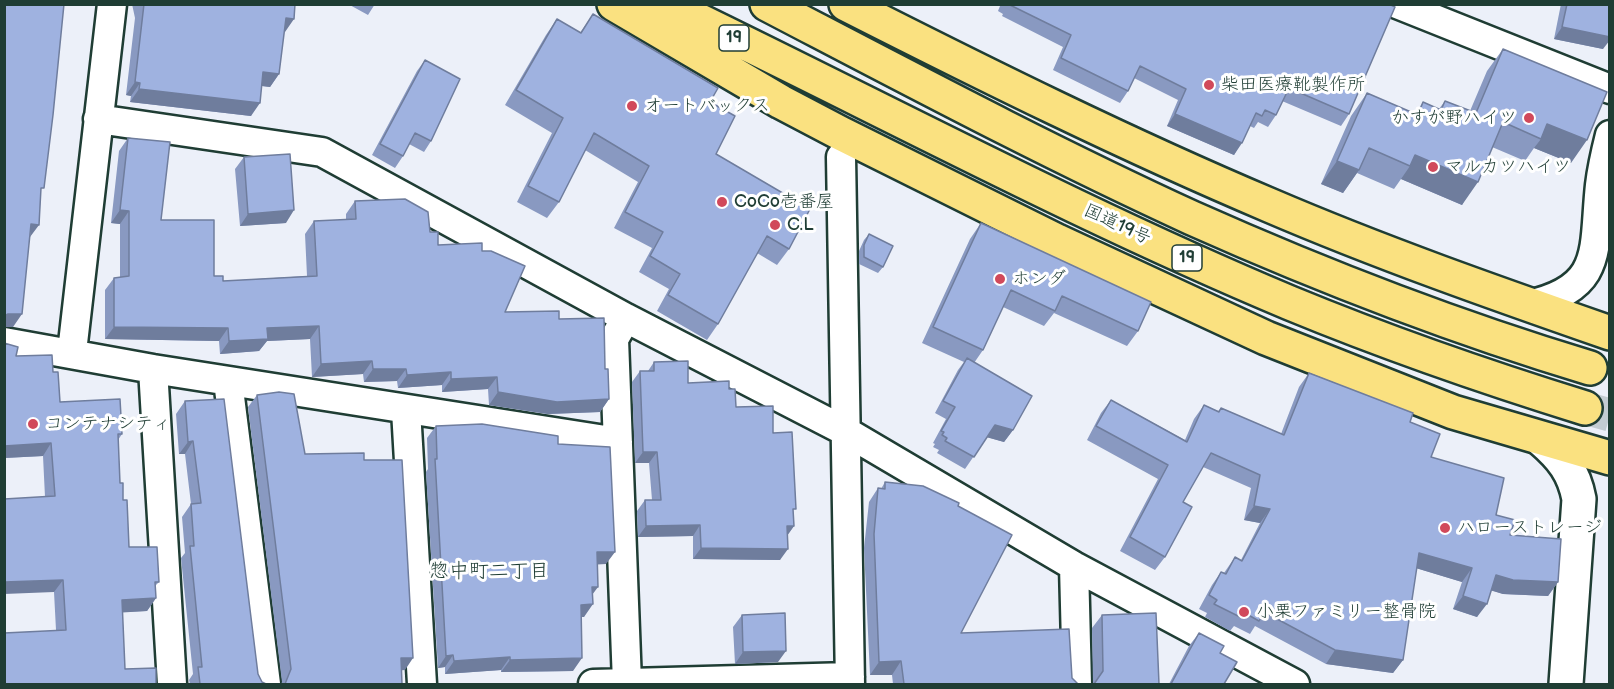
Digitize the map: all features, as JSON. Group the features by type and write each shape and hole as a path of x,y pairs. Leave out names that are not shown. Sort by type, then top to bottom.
{"highway":[{"path":"614,4 781,102 840,145 1057,241 1266,338 1453,412 1541,440 1606,457"},
{"name":"国道19号","path":"665,4 1187,258 1394,344 1491,379 1585,408"},
{"name":"19","path":"767,4 1191,217 1402,305 1502,342 1590,368"},
{"path":"846,4 1080,120 1268,205 1443,275 1610,333"},
{"path":"1568,318 1610,315"}],"street":[{"path":"72,352 112,4"},
{"path":"1397,4 1610,88"},
{"path":"98,119 322,152 626,318 845,431 1074,566 1295,684"},
{"path":"1528,305 1554,300 1572,290 1585,275 1593,257 1598,233 1600,184 1610,135"},
{"path":"593,684 850,681 840,145"},
{"path":"626,318 614,339 627,683"},
{"path":"4,342 72,352 153,369 618,442"},
{"path":"153,369 172,684"},
{"path":"228,381 266,684"},
{"path":"406,410 422,684"},
{"path":"1541,440 1559,455 1570,470 1579,499 1566,684"},
{"path":"1074,566 1077,684"}],"building":[{"path":"4,4 64,4 44,188 41,188 39,225 31,224 22,314 4,316"},
{"path":"144,4 295,4 294,19 286,18 279,74 263,72 260,103 139,89 140,83 135,82"},
{"path":"1389,4 1395,7 1349,114 1289,88 1276,115 1265,110 1262,116 1256,113 1242,143 1175,114 1186,89 1140,66 1128,91 1061,58 1071,35 1010,5"},
{"path":"1567,4 1610,4 1610,37 1562,27"},
{"path":"593,14 718,88 710,102 735,116 716,154 810,209 789,249 767,236 718,324 668,295 680,274 650,256 663,232 625,212 649,166 594,133 559,202 528,186 563,118 516,90 557,19 581,33"},
{"path":"1503,49 1607,92 1587,140 1547,124 1541,139 1503,122 1478,182 1415,155 1410,166 1369,148 1359,170 1337,161 1367,93 1418,115 1423,102 1441,110 1445,101 1476,113"},
{"path":"425,60 460,79 431,141 415,133 403,156 380,144"},
{"path":"128,138 170,142 161,220 214,220 214,276 223,276 223,281 317,276 314,221 356,219 355,201 405,199 428,212 430,232 438,232 438,245 482,243 482,251 491,251 525,266 505,312 559,311 559,319 604,318 605,369 608,369 609,399 557,402 498,392 497,377 451,379 451,372 407,375 406,369 373,369 372,361 321,364 319,326 267,328 268,339 229,341 228,328 114,327 114,278 129,276 129,211 120,210"},
{"path":"290,154 294,210 248,214 244,157"},
{"path":"981,223 1151,302 1138,331 1062,296 1055,311 1011,290 983,350 933,327"},
{"path":"869,234 893,246 883,267 864,257 864,245"},
{"path":"4,343 18,347 16,356 52,355 53,372 58,372 60,402 120,399 122,434 118,434 120,483 123,483 123,500 127,500 129,547 157,547 159,582 155,582 156,598 122,600 125,669 156,668 156,684 4,684 4,633 66,630 63,580 4,582 4,499 55,496 51,443 4,446"},
{"path":"967,358 1032,396 1013,430 995,425 974,457 945,441 947,438 942,435 944,432 941,431 955,407 943,401"},
{"path":"688,361 688,383 729,381 729,389 735,389 736,407 773,406 773,433 792,432 796,509 793,509 794,526 787,526 788,549 701,548 700,525 646,526 645,500 661,500 657,452 643,452 640,371 654,371 654,362"},
{"path":"1309,373 1413,413 1410,422 1440,434 1431,457 1504,478 1496,515 1515,520 1510,535 1561,539 1558,582 1513,580 1496,575 1487,604 1463,596 1472,568 1419,553 1403,660 1335,650 1264,612 1259,621 1243,612 1240,617 1214,604 1217,600 1209,595 1221,572 1226,574 1235,557 1242,561 1270,509 1254,506 1260,475 1211,453 1183,502 1192,507 1165,557 1130,537 1168,465 1096,426 1111,400 1187,442 1204,405 1219,412 1221,408 1284,435"},
{"path":"279,392 294,394 305,454 364,453 364,460 402,460 413,658 401,658 402,684 285,684 291,669 257,395"},
{"path":"224,399 258,674 262,682 266,684 200,684 198,667 202,667 190,546 194,546 191,504 201,503 193,441 188,442 185,401"},
{"path":"482,424 558,436 558,444 610,447 615,552 597,552 598,587 592,587 593,604 581,605 582,658 510,660 510,657 454,661 453,655 446,656 435,459 437,459 436,426"},
{"path":"885,482 923,486 959,503 958,506 1012,535 961,633 1069,629 1072,678 1078,684 904,684 901,661 879,662 874,534 878,488 885,489"},
{"path":"785,613 786,651 743,652 742,615"},
{"path":"1156,613 1159,684 1094,684 1103,671 1102,615"},
{"path":"1199,633 1224,646 1220,653 1237,662 1224,684 1171,684"}],"tunnel":[{"path":"1585,408 1610,415"}],"place":[{"name":"柴田医療靴製作所","path":"1209,85"},
{"name":"オートバックス","path":"632,106"},
{"name":"かすが野ハイツ","path":"1529,118"},
{"name":"マルカツハイツ","path":"1433,167"},
{"name":"CoCo壱番屋","path":"722,202"},
{"name":"C.L","path":"775,225"},
{"name":"ホンダ","path":"1000,279"},
{"name":"コンテナシティ","path":"33,424"},
{"name":"ハローストレージ","path":"1445,528"},
{"name":"小栗ファミリー整骨院","path":"1244,612"}],"district":[{"name":"惣中町二丁目","path":"489,572"}]}
